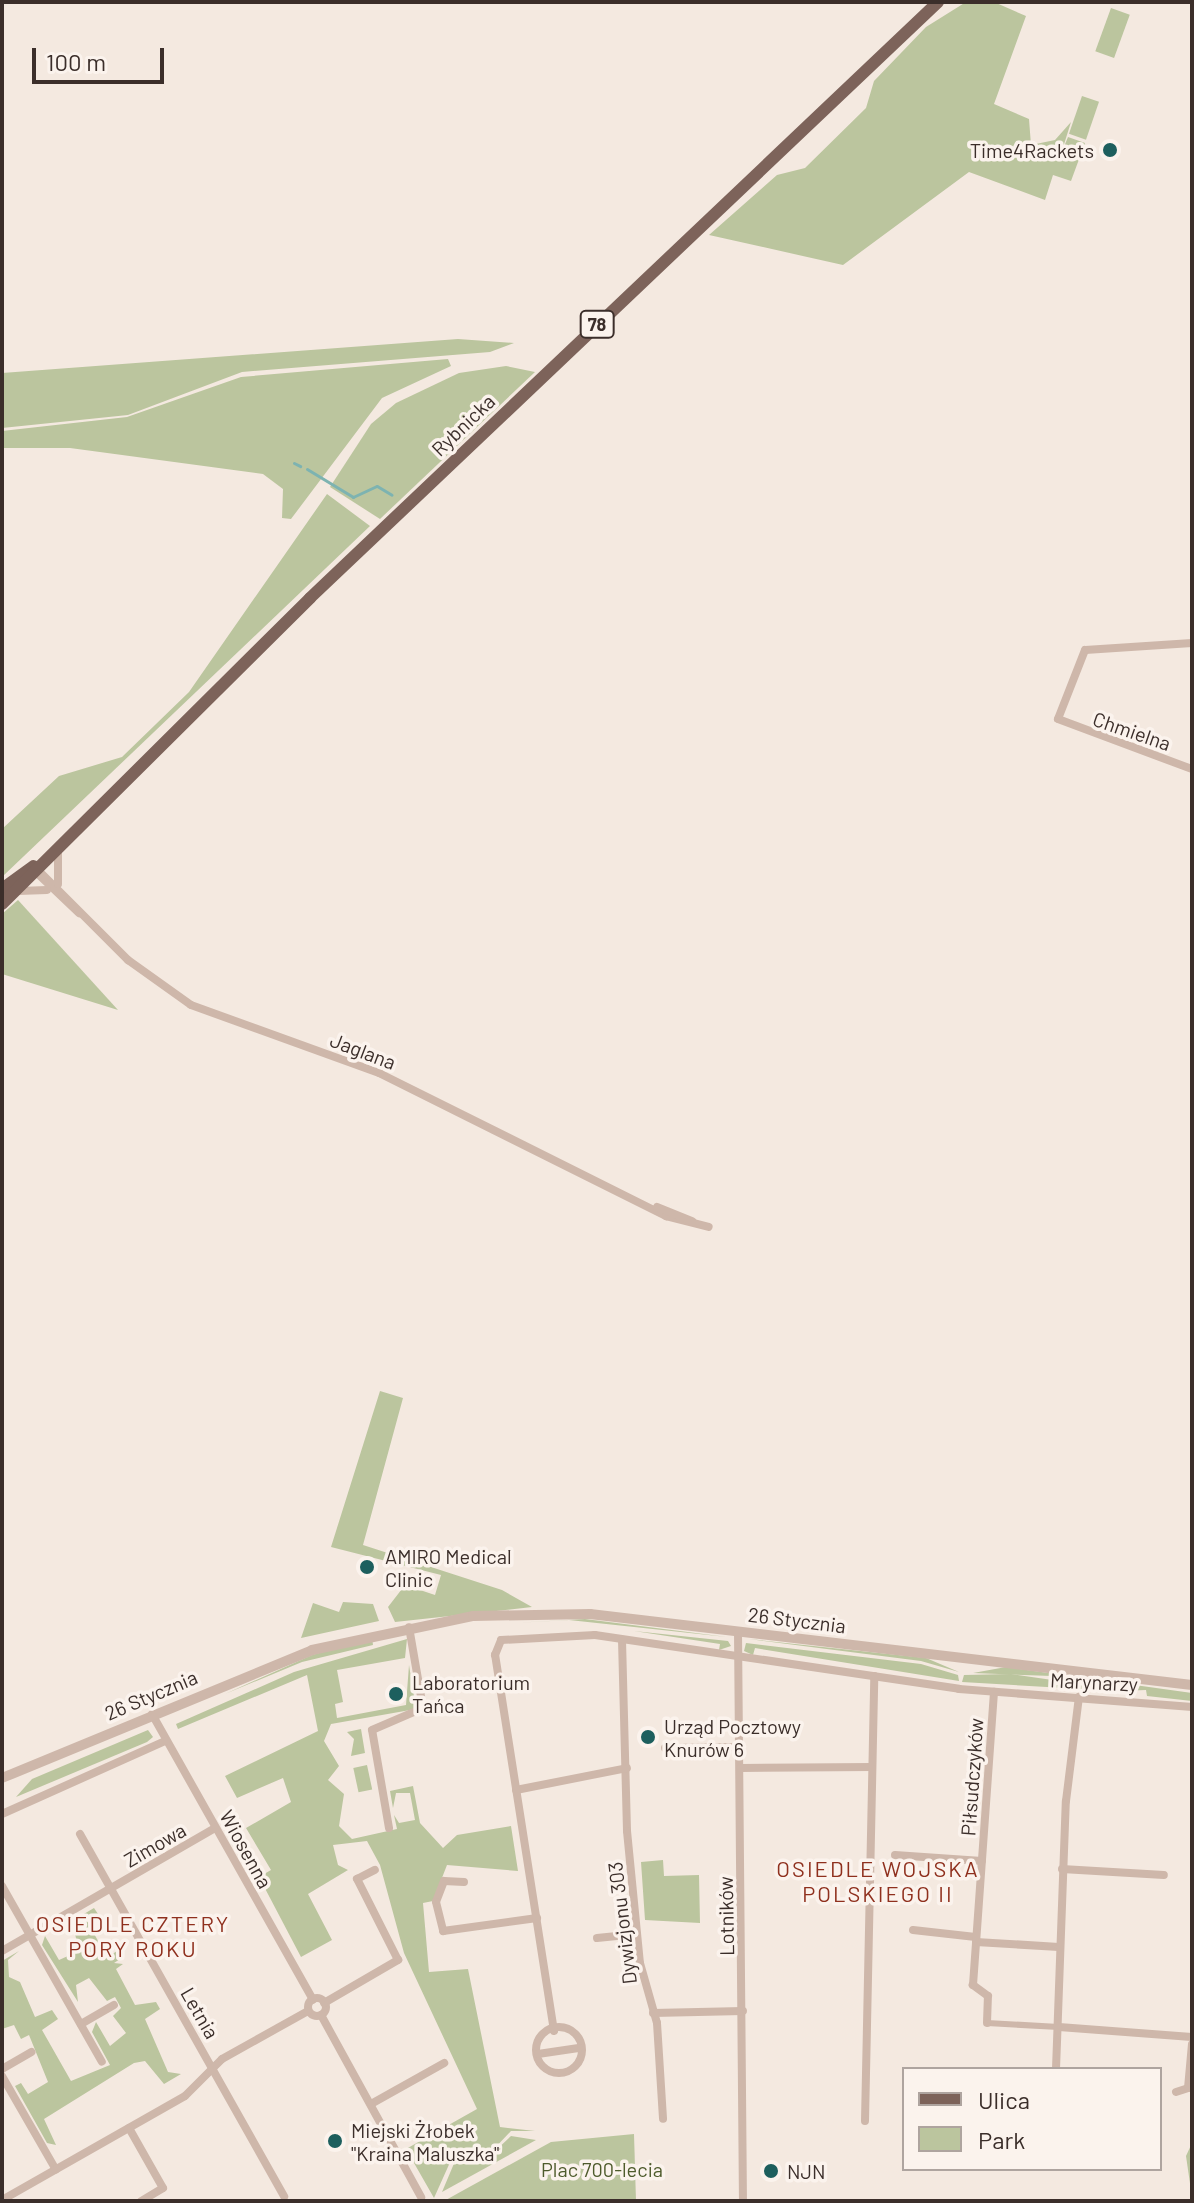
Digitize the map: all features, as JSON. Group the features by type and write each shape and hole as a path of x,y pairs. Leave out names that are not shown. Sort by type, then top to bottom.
{"main road":[{"name":"Rybnicka","path":"2,904 8,891 938,2"},
{"name":"Rybnicka","path":"924,17 946,2"}],"street":[{"name":"Chmielna","path":"1192,643 1085,650 1058,716 1062,723 1192,769"},
{"path":"58,885 62,839"},
{"name":"Jaglana","path":"34,866 58,885 83,916"},
{"name":"Jaglana","path":"34,866 48,890 83,916 145,974 201,1010 379,1073 644,1204 709,1227"},
{"path":"8,891 48,890"},
{"name":"26 Stycznia","path":"2,1778 312,1650 409,1626 557,1613 1188,1684"},
{"path":"389,1828 372,1730 423,1708 409,1626"},
{"name":"Lotników","path":"738,1632 743,2201"},
{"name":"Marynarzy","path":"516,1790 496,1645 549,1634 622,1640 994,1692 1192,1707"},
{"name":"Dywizjonu 303","path":"622,1640 637,1934 653,2013 663,2119"},
{"path":"865,2121 874,1676"},
{"name":"Piłsudczyków","path":"994,1692 973,1987 988,1996 987,2023 1059,2027"},
{"path":"1056,2067 1062,1869 1079,1697"},
{"name":"Wiosenna","path":"152,1714 313,2000"},
{"path":"2,1814 165,1741"},
{"path":"665,1748 741,1747"},
{"path":"741,1768 872,1767"},
{"path":"554,2031 516,1790 627,1768"},
{"name":"Zimowa","path":"2,1951 215,1828"},
{"name":"Zimowa","path":"80,1834 111,1889"},
{"path":"895,1855 982,1861"},
{"path":"1062,1869 1164,1875"},
{"path":"2,2200 185,2096 213,2068 308,2011 313,2000 324,2003 398,1960 357,1880 375,1870"},
{"path":"464,1882 444,1881 436,1902 443,1931 537,1918"},
{"path":"2,1886 102,2062"},
{"name":"Letnia","path":"111,1889 284,2196"},
{"path":"913,1930 976,1940 1059,1947"},
{"path":"597,1938 637,1934"},
{"path":"324,2003 321,2015 421,2197"},
{"path":"81,2024 114,2005"},
{"path":"308,2011 321,2015"},
{"path":"653,2013 743,2011"},
{"path":"1059,2027 1192,2037"},
{"path":"575,2030 579,2048 579,2067 547,2072 538,2054 537,2036 575,2030"},
{"path":"1176,2092 1188,2088 1192,2044"},
{"path":"538,2054 579,2048"},
{"path":"2,2069 32,2052"},
{"path":"371,2104 444,2063"},
{"path":"2,2076 56,2170"},
{"path":"129,2128 163,2188 141,2201"}],"green space":[{"path":"966,2 994,2 1026,16 994,104 1029,119 1031,145 1055,140 1071,122 1061,154 1068,137 1085,143 1071,181 1053,175 1045,200 969,172 843,265 709,235 777,175 805,168 866,108 874,81 926,27"},
{"path":"1111,8 1130,15 1114,58 1095,51"},
{"path":"1082,96 1099,102 1086,140 1069,134"},
{"path":"458,339 514,343 490,352 242,372 128,415 2,428 2,373"},
{"path":"448,359 451,366 382,398 291,519 282,518 283,489 263,474 70,448 2,448 2,431 127,417 241,377"},
{"path":"506,366 535,372 380,519 330,487 371,424 396,403 459,373"},
{"path":"327,494 370,526 2,877 2,829 59,776 122,757 189,692"},
{"path":"18,900 118,1010 2,974 2,914"},
{"path":"380,1391 403,1398 363,1545 502,1590 532,1607 395,1622 388,1607 405,1585 435,1595 441,1575 331,1547"},
{"path":"343,1602 373,1604 379,1621 301,1638 313,1603 339,1612"},
{"path":"585,1619 727,1637 569,1620 441,1627"},
{"path":"634,1631 728,1641 731,1646 719,1650 720,1644"},
{"path":"372,1638 373,1645 302,1662 225,1694 312,1655"},
{"path":"407,1639 405,1658 337,1670 343,1702 335,1704 337,1718 406,1705 409,1665 416,1709 331,1724 324,1741 339,1766 328,1780 344,1794 339,1826 352,1839 397,1829 394,1815 399,1823 415,1820 410,1793 396,1793 393,1808 390,1791 413,1786 420,1823 443,1848 457,1835 511,1826 518,1871 447,1865 433,1901 423,1903 429,1972 468,1969 500,2127 535,2131 511,2131 491,2152 456,2149 434,2198 406,2149 477,2109 404,1953 380,1865 367,1841 333,1845 338,1865 348,1870 308,1894 332,1940 301,1957 259,1877 271,1870 246,1828 291,1802 283,1778 237,1798 225,1776 318,1731 307,1675 178,1729 176,1724 294,1672"},
{"path":"749,1639 926,1658 959,1672 921,1661"},
{"path":"746,1643 921,1664 958,1675 959,1681 755,1648 753,1655 744,1651"},
{"path":"1006,1667 1192,1693 1192,1701 1147,1696 1146,1690 1094,1692 1052,1676 973,1673"},
{"path":"1011,1674 1080,1684 1082,1689 962,1682 964,1675"},
{"path":"361,1729 365,1753 351,1756 354,1739 347,1732"},
{"path":"148,1730 153,1737 147,1742 16,1797 32,1779"},
{"path":"367,1765 372,1789 359,1792 353,1768"},
{"path":"663,1860 664,1876 699,1875 700,1923 645,1920 641,1862"},
{"path":"94,1908 98,1914 87,1921 107,1957 119,1950 123,1957 114,1963 123,1964 116,1969 135,2005 156,2002 160,2009 145,2019 168,2072 181,2074 164,2084 145,2061 134,2063 44,2119 56,2145 47,2143 15,2086 21,2083 28,2094 48,2082 29,2035 21,2039 14,2025 2,2029 2,1961 19,1951 8,1960 9,1977 20,1982 35,2017 52,2010 58,2019 42,2030 71,2081 110,2065 92,2032 96,2022 110,2046 126,2033 113,2016 121,2008 115,1997 107,2001 89,1978 76,1985 78,2002 42,1945 45,1936 59,1960 79,1951 72,1921"},
{"name":"Plac 700-lecia","path":"634,2134 636,2201 444,2201 551,2142"},
{"path":"511,2136 536,2140 442,2192 458,2154 492,2154"},
{"path":"1192,2143 1192,2197 1186,2156"}],"waterway":[{"path":"294,463 300,466"},
{"path":"307,469 353,497 377,486 392,495"}],"place":[{"name":"Time4Rackets","path":"1110,150"},
{"name":"AMIRO Medical Clinic","path":"367,1567"},
{"name":"Laboratorium Tańca","path":"396,1694"},
{"name":"Urząd Pocztowy Knurów 6","path":"648,1737"},
{"name":"Miejski Żłobek \"Kraina Maluszka\"","path":"335,2141"},
{"name":"NJN","path":"771,2171"}],"district":[{"name":"OSIEDLE WOJSKA POLSKIEGO II","path":"878,1880"},
{"name":"OSIEDLE CZTERY PORY ROKU","path":"133,1936"}]}
